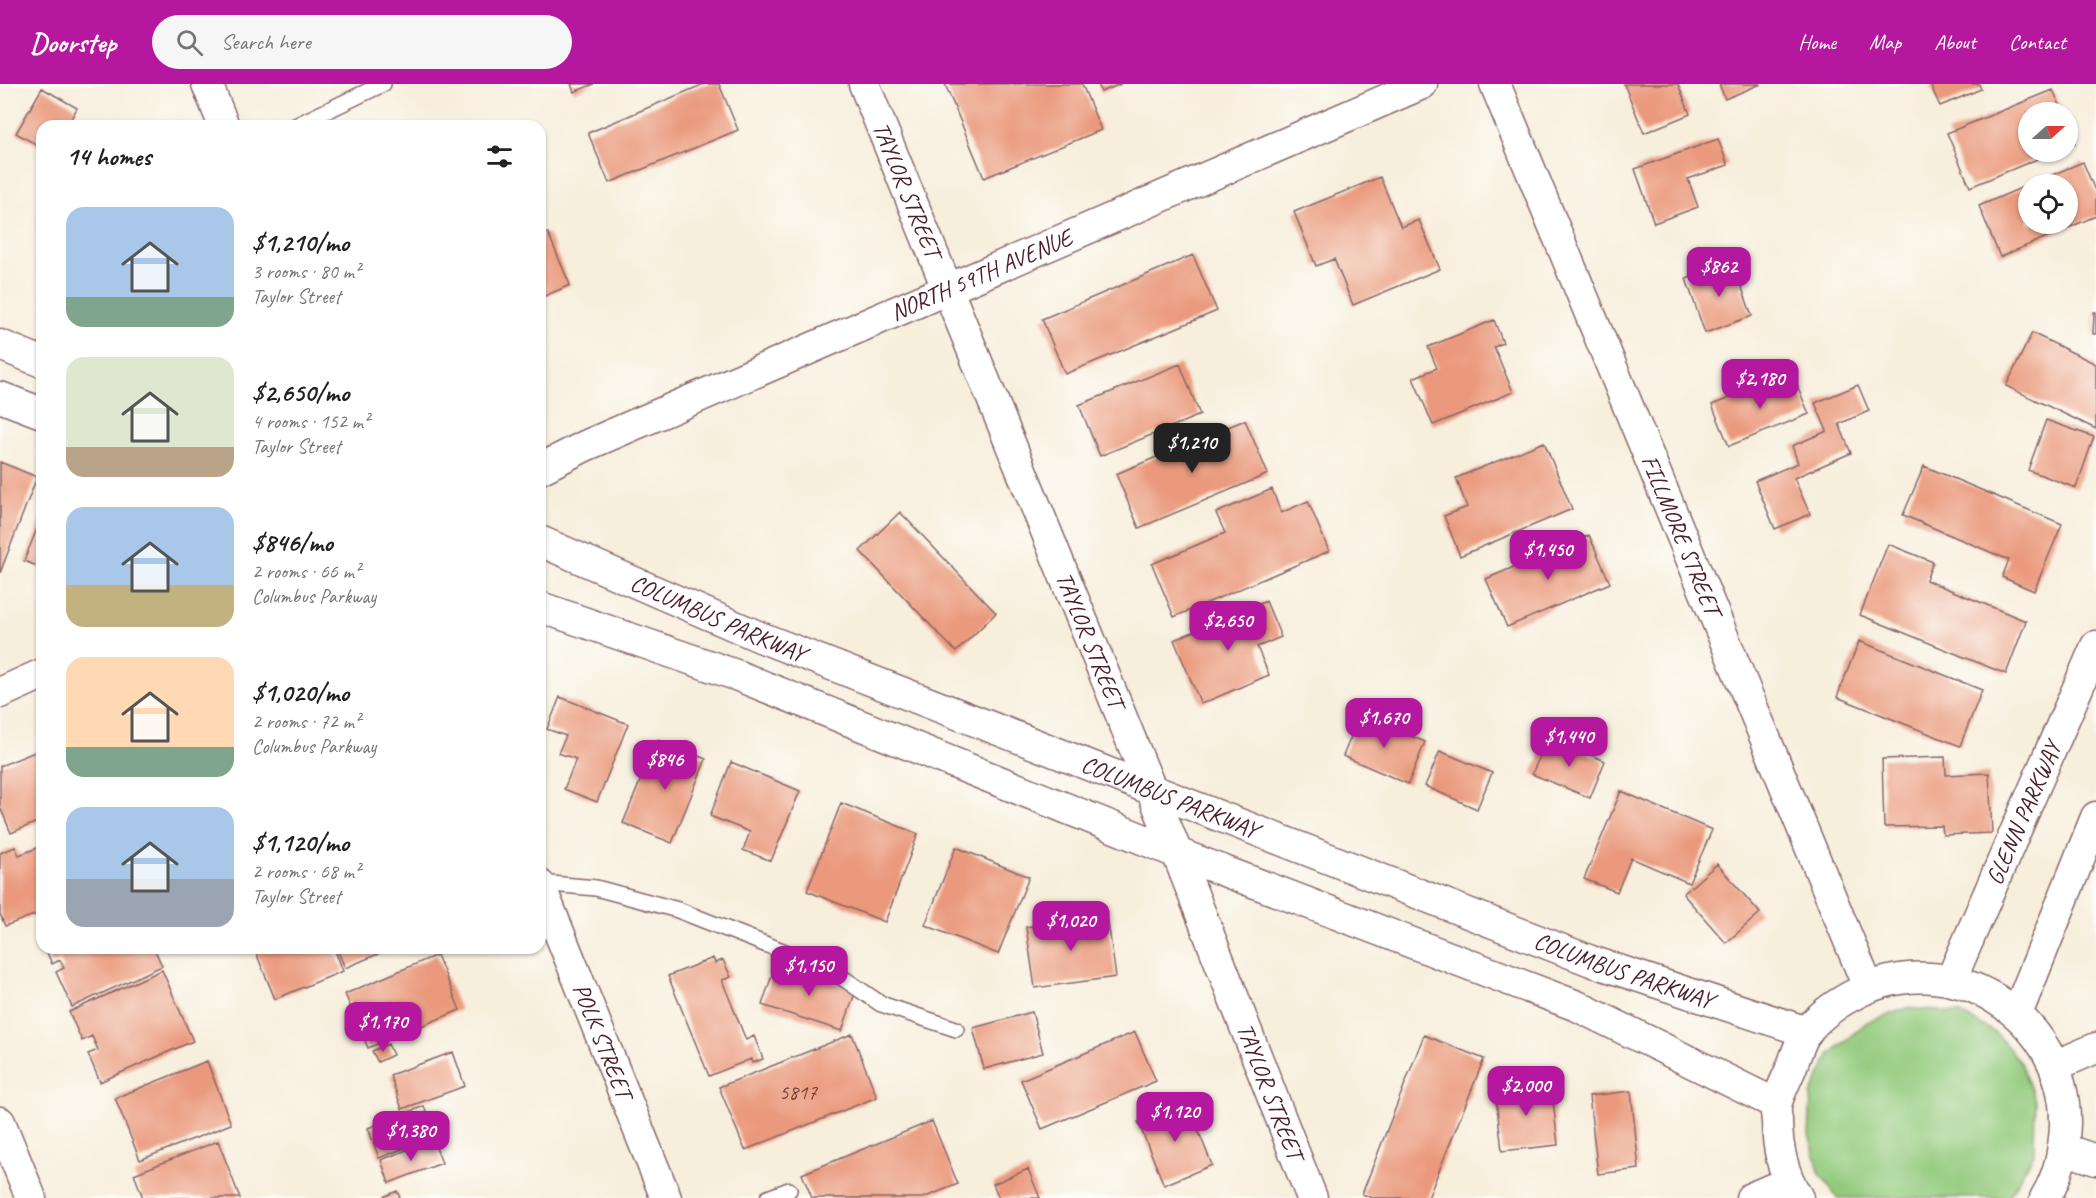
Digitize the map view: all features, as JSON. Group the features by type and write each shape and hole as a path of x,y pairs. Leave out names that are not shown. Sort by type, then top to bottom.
{"street":[{"path":"207,84 222,120"},
{"name":"TAYLOR STREET","path":"864,84 1177,853 1312,1198"},
{"name":"NORTH 59TH AVENUE","path":"546,466 585,446 1422,84"},
{"name":"FILLMORE STREET","path":"1495,84 1868,987"},
{"path":"0,345 36,360"},
{"path":"0,397 36,411"},
{"name":"COLUMBUS PARKWAY","path":"546,545 760,637 1591,961 1807,1032"},
{"name":"COLUMBUS PARKWAY","path":"546,609 736,675 1177,853 1578,1006 1776,1104"},
{"name":"GLENN PARKWAY","path":"1950,980 2096,646"},
{"path":"0,693 36,677"},
{"path":"2018,1014 2096,817"},
{"name":"POLK STREET","path":"546,899 666,1198"},
{"path":"1751,1198 1793,1190 1777,1144 1776,1104 1807,1032 1834,1005 1868,987 1895,979 1923,977 1950,980 1986,993 2018,1014 2039,1038 2055,1066 2065,1107 2064,1149 2054,1196"},
{"path":"2055,1066 2096,1048"},
{"path":"0,1122 31,1198"},
{"path":"2064,1149 2096,1160"}],"lane":[{"path":"307,120 382,84"},
{"path":"546,884 596,888 678,910 831,970 881,1004 956,1029"},
{"path":"768,1198 789,1190"}],"green space":[{"path":"1907,1008 1959,1013 1996,1033 2020,1062 2035,1100 2034,1154 2008,1198 1837,1198 1820,1174 1809,1135 1811,1095 1830,1054 1867,1022"}],"building":[{"path":"571,84 594,84 574,92"},
{"path":"704,84 719,84 738,130 609,183 588,133"},
{"path":"945,84 1082,84 1101,130 984,178"},
{"path":"1098,84 1121,84 1101,92"},
{"path":"1624,84 1678,84 1690,114 1644,133"},
{"path":"1719,84 1761,84 1725,99"},
{"path":"1930,84 1979,84 1981,89 1940,106"},
{"path":"42,88 77,108 70,120 36,120 36,145 16,133"},
{"path":"2053,90 2058,102 2023,102"},
{"path":"2018,104 2018,162 2030,162 1970,187 1947,133"},
{"path":"1718,139 1728,165 1688,179 1698,207 1654,223 1635,169"},
{"path":"2083,162 2096,193 2096,216 2078,224 2078,174 2054,174"},
{"path":"1380,177 1401,227 1419,220 1440,269 1353,305 1334,259 1316,266 1294,212"},
{"path":"2018,189 2018,234 2054,234 2000,257 1979,206"},
{"path":"548,233 570,285 546,295 546,234"},
{"path":"1193,255 1217,311 1065,374 1042,319"},
{"path":"1733,263 1752,316 1705,333 1686,279"},
{"path":"2094,312 2096,312 2096,334 2093,334"},
{"path":"1494,320 1503,343 1494,347 1513,392 1433,425 1413,378 1437,368 1428,347"},
{"path":"2032,333 2096,364 2096,429 2006,386"},
{"path":"1180,364 1200,415 1100,456 1079,405"},
{"path":"1792,373 1809,414 1729,446 1712,405"},
{"path":"1858,385 1869,411 1839,424 1851,453 1794,478 1810,514 1775,529 1755,481 1798,463 1792,446 1827,431 1815,403"},
{"path":"1245,420 1268,474 1139,528 1116,474"},
{"path":"2046,420 2094,437 2076,488 2028,470"},
{"path":"1544,442 1572,509 1460,556 1444,516 1467,507 1456,478"},
{"path":"0,462 36,477 36,480 0,573"},
{"path":"1924,466 2062,524 2034,591 2002,577 2009,560 1903,515"},
{"path":"1272,489 1281,513 1308,501 1329,551 1174,617 1152,564 1225,533 1216,513"},
{"path":"900,512 996,613 956,652 860,551"},
{"path":"36,531 36,566 24,561"},
{"path":"1589,535 1610,583 1507,627 1486,579"},
{"path":"1888,544 1933,562 1926,580 2026,621 2006,674 1860,615"},
{"path":"1266,601 1281,637 1257,647 1269,675 1201,704 1174,640"},
{"path":"1859,641 1982,690 1960,746 1837,697"},
{"path":"560,697 628,724 597,802 564,789 576,759 558,753 566,736 547,729"},
{"path":"1360,715 1425,742 1408,784 1343,756"},
{"path":"1548,737 1605,761 1590,798 1532,774"},
{"path":"657,740 706,759 672,843 623,823"},
{"path":"36,751 36,823 11,833 0,807 0,766"},
{"path":"1440,751 1492,773 1477,809 1425,786"},
{"path":"1945,757 1946,775 1989,773 1992,833 1943,835 1942,826 1884,827 1882,759"},
{"path":"731,762 800,791 771,861 743,850 750,832 710,816"},
{"path":"1621,791 1712,830 1689,883 1631,858 1617,892 1584,879"},
{"path":"841,803 918,834 885,922 807,891"},
{"path":"15,847 19,855 36,848 36,914 5,926 0,914 0,853"},
{"path":"956,847 1029,877 998,954 925,925"},
{"path":"1717,864 1760,913 1726,943 1683,894"},
{"path":"1107,915 1116,977 1035,988 1026,927"},
{"path":"48,954 157,954 162,966 72,1007 56,972 64,968 60,960 52,964"},
{"path":"256,954 336,954 343,971 275,999"},
{"path":"339,954 378,954 345,968"},
{"path":"437,955 460,1010 368,1048 345,994"},
{"path":"713,958 715,963 723,960 731,977 722,980 746,1040 754,1036 763,1059 752,1063 751,1059 709,1076 668,976"},
{"path":"776,963 856,990 842,1031 762,1005"},
{"path":"162,970 193,1041 100,1082 88,1054 98,1050 92,1036 82,1041 69,1012"},
{"path":"1032,1012 1043,1053 984,1069 973,1028"},
{"path":"1135,1032 1156,1081 1042,1129 1021,1080"},
{"path":"852,1034 877,1097 745,1150 719,1087"},
{"path":"1424,1035 1484,1059 1428,1198 1373,1198 1362,1194"},
{"path":"388,1044 393,1055 378,1062 372,1051"},
{"path":"453,1052 465,1086 402,1109 390,1075"},
{"path":"207,1061 231,1124 140,1160 115,1098"},
{"path":"1551,1083 1558,1145 1502,1151 1495,1089"},
{"path":"1631,1091 1639,1169 1598,1174 1589,1096"},
{"path":"1187,1102 1212,1165 1164,1185 1138,1122"},
{"path":"424,1106 436,1136 379,1158 368,1128"},
{"path":"932,1121 958,1184 923,1198 812,1198 802,1174"},
{"path":"433,1140 442,1163 389,1183 381,1160"},
{"path":"218,1141 240,1198 143,1198 134,1174"},
{"path":"1028,1169 1040,1198 999,1198 993,1184"},
{"path":"397,1191 400,1198 381,1198"}]}
